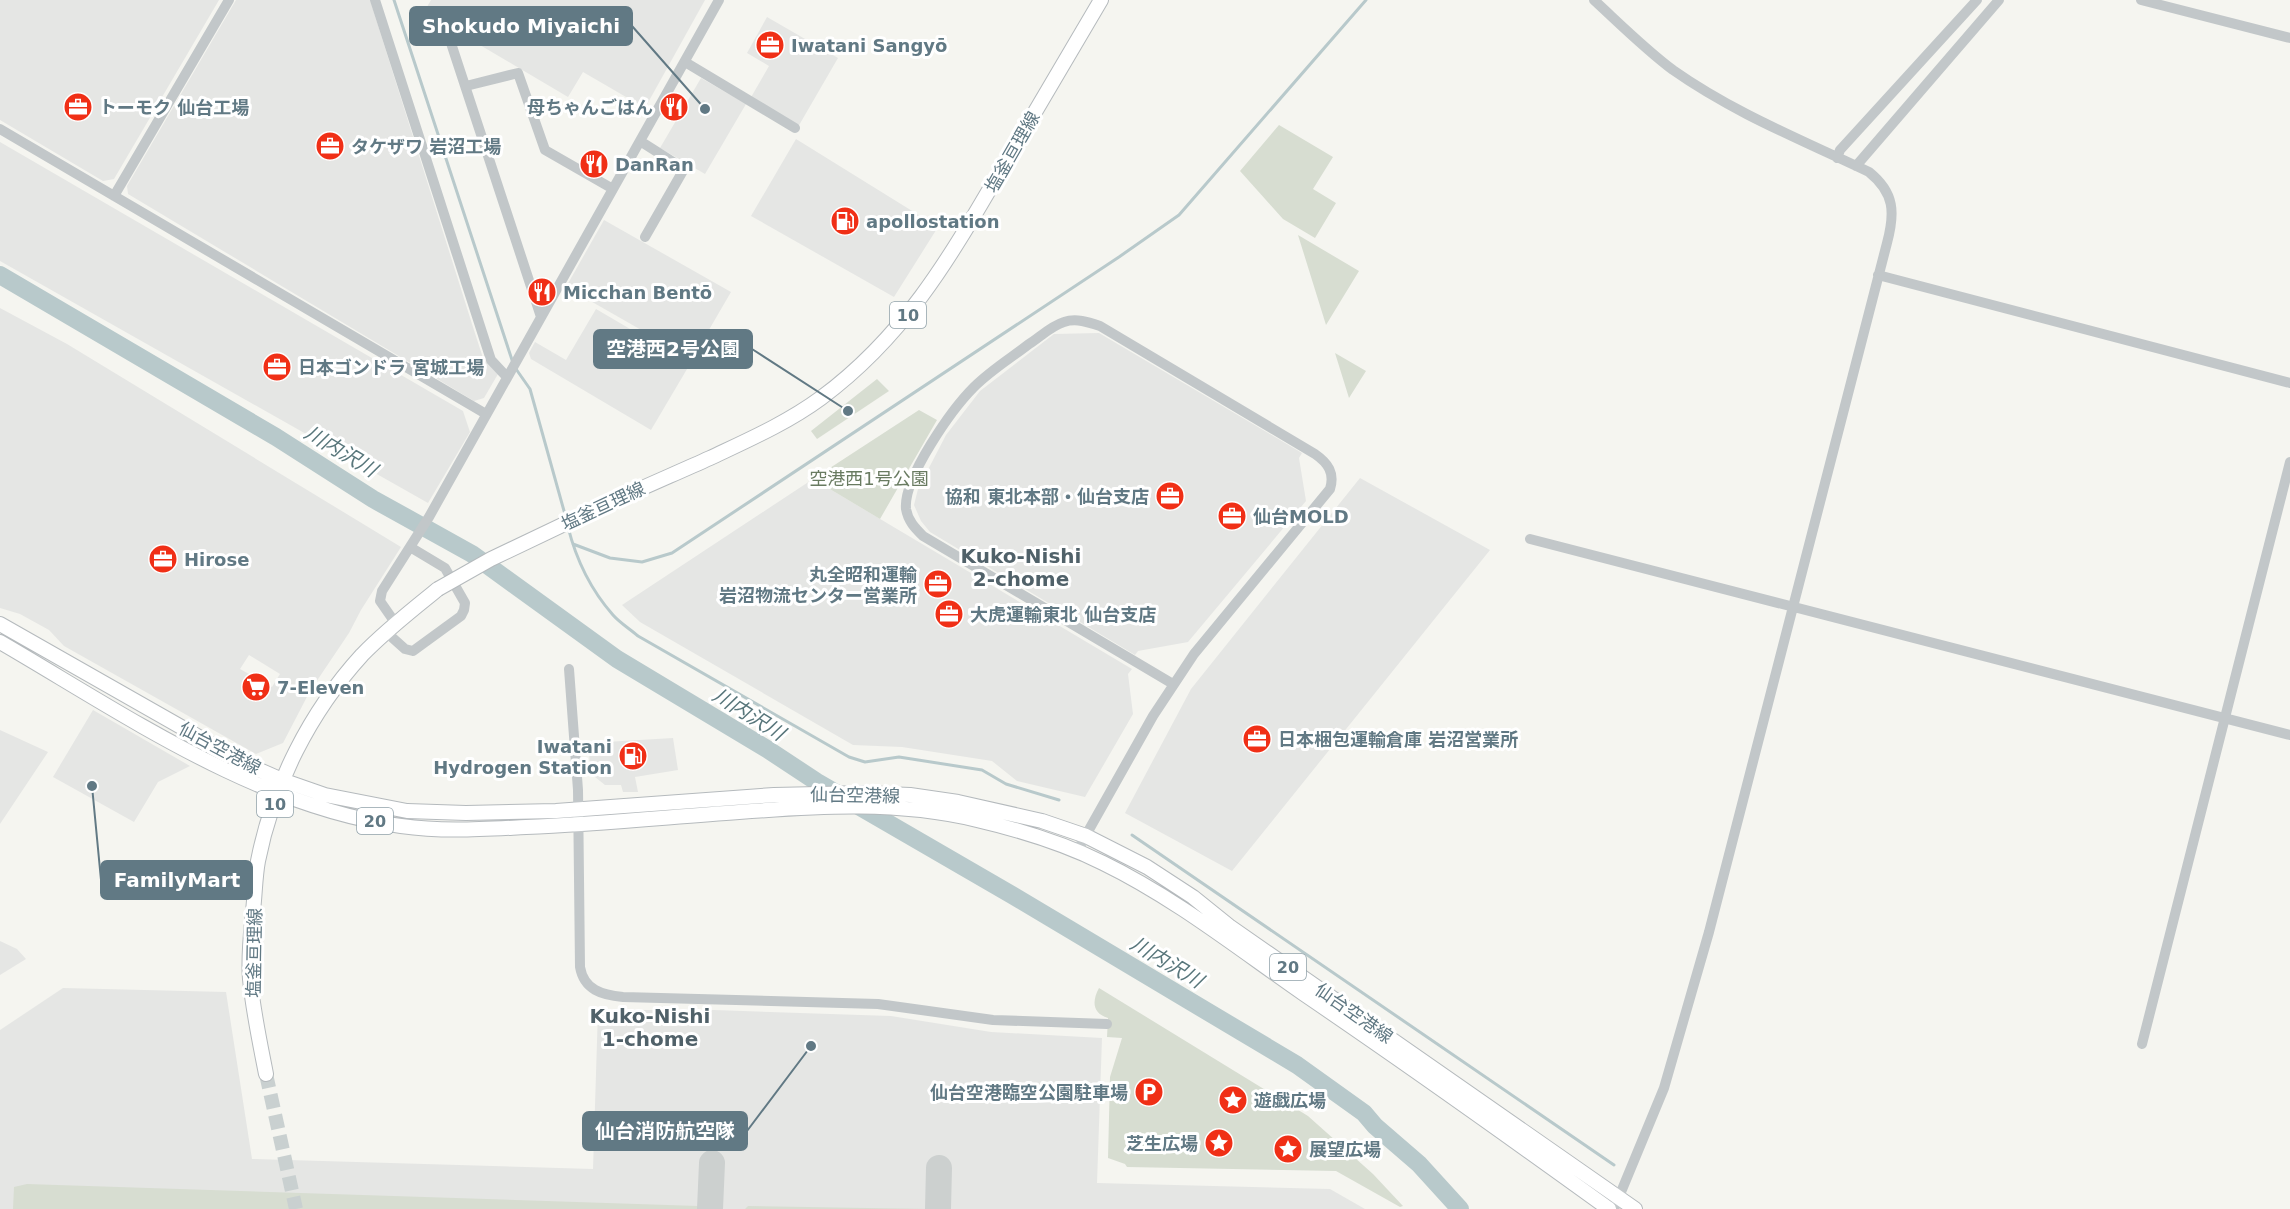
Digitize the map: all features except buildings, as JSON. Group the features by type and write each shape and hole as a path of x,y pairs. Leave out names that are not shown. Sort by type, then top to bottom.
{"main road":[{"name":"塩釜亘理線","path":"266,1074 250,977 258,864 289,762 330,694 362,655 438,589 491,559 789,420 862,366 881,347 922,297 957,245 1101,0"},
{"name":"仙台空港線","path":"0,624 248,765 280,787 324,809 400,826 477,830 792,808 870,806 932,811 972,818 1023,832 1077,851 1105,863 1179,907 1475,1112 1609,1209"},
{"name":"仙台空港線","path":"0,642 229,772 280,787 407,811 466,813 579,809 774,795 842,793 910,795 958,802 1042,821 1086,836 1147,867 1193,897 1239,933 1617,1203 1635,1209"}],"street":[{"path":"114,196 229,0"},
{"path":"375,0 491,360 507,376"},
{"path":"410,547 445,568 465,603 461,616 413,651 405,649 391,628 380,596 410,547 426,522 719,0"},
{"path":"1594,0 1672,69 1758,121 1856,166 1880,181 1892,204 1892,224 1708,932 1664,1088 1617,1203"},
{"path":"1837,158 1840,150 1955,27 1977,0"},
{"path":"1856,166 1999,0"},
{"path":"2141,0 2290,38"},
{"path":"448,34 541,317"},
{"path":"685,62 795,128"},
{"path":"466,86 518,72 545,150 613,189"},
{"path":"0,129 486,414"},
{"path":"640,141 684,169 645,237"},
{"path":"1878,275 2290,383"},
{"path":"1077,851 1173,684 1194,654 1330,489 1332,474 1328,464 1315,454 1100,326 1067,321 1049,330 996,368 959,402 908,487 906,501 908,518 922,536 1173,684"},
{"path":"2142,1044 2290,462"},
{"path":"1530,539 2290,735"},
{"path":"569,669 579,809 580,967 586,983 599,993 623,997 878,1004 993,1020 1107,1024"}],"shaded area":[{"path":"0,0 219,0 114,179 103,181 0,120"},
{"path":"236,0 370,0 483,358 498,374 484,398 474,401 128,194 127,186"},
{"path":"431,0 705,0 645,108 583,72 568,97 424,12"},
{"path":"767,17 838,58 798,127 750,99 769,66 747,53"},
{"path":"701,78 746,104 705,174 660,148"},
{"name":"apollostation","path":"796,139 938,227 894,297 751,216"},
{"path":"0,142 463,411 470,432 428,503 0,261"},
{"path":"604,220 731,292 692,359 566,287"},
{"path":"0,308 67,344 401,547 349,633 310,691 283,743 256,754 64,646 49,630 20,614 0,608","holes":["249,655 280,674 272,687 240,669"]},
{"path":"596,309 690,364 651,430 531,359 529,353 535,342 566,360"},
{"path":"1099,333 1302,453 1299,458 1306,501 1188,642 1138,651 1135,655 930,532 921,521 914,505 918,489 946,435 980,391 1054,334"},
{"path":"1360,478 1490,550 1232,871 1125,813 1191,689"},
{"path":"813,479 1132,669 1128,674 1133,714 1085,797 1017,781 992,761 902,747 853,745 640,622 622,605"},
{"path":"93,710 190,766 158,782 134,822 53,777"},
{"path":"0,730 48,752 0,824"},
{"name":"Iwatani Hydrogen Station","path":"673,738 678,770 635,777 638,792 623,792 621,785 605,785 590,773 589,743"},
{"path":"0,941 17,949 26,959 0,975"},
{"path":"63,988 226,992 252,1159 593,1169 598,1010 714,1010 891,1016 991,1032 1102,1038 1097,1183 1330,1189 1365,1209 0,1209 0,1030"}],"green space":[{"path":"1279,125 1333,157 1313,189 1336,203 1315,238 1283,219 1240,171"},
{"path":"1298,235 1359,271 1326,325"},
{"path":"1335,353 1366,371 1349,398"},
{"path":"877,379 889,391 817,439 811,431"},
{"name":"空港西1号公園","path":"919,410 937,420 880,519 813,479"},
{"path":"1099,988 1308,1116 1373,1174 1403,1206 1400,1207 1336,1171 1127,1167 1125,1164 1108,1158 1110,1077 1122,1038 1107,1037 1108,1018 1099,1013 1095,1006 1095,997"},
{"path":"27,1184 698,1206 698,1209 13,1209 14,1187"},
{"path":"748,1206 928,1209 745,1209"}],"waterway":[{"path":"394,0 513,363"},
{"path":"573,544 610,558 642,562 672,553 1119,257 1179,215 1366,0"},
{"name":"川内沢川","path":"0,275 276,437 373,499 472,554 617,659 767,749 817,782 1297,1065 1364,1113 1375,1126 1419,1164 1460,1209"},
{"path":"516,369 530,389 566,518"},
{"path":"568,527 575,551 591,585 613,615 622,623 638,636 849,757 865,762 899,757 982,770 1006,784 1059,800"},
{"path":"1132,835 1614,1165"}],"taxiway":[{"path":"710,1209 712,1163"},
{"path":"938,1209 939,1168"}],"tunnel":[{"path":"266,1074 296,1209"}],"place":[{"name":"Iwatani Sangyō","path":"770,45"},
{"name":"トーモク 仙台工場","path":"78,107"},
{"name":"母ちゃんごはん","path":"674,107"},
{"name":"Shokudo Miyaichi","path":"705,109"},
{"name":"タケザワ 岩沼工場","path":"330,146"},
{"name":"DanRan","path":"594,164"},
{"name":"apollostation","path":"845,221"},
{"name":"Micchan Bentō","path":"542,292"},
{"name":"日本ゴンドラ 宮城工場","path":"277,367"},
{"name":"空港西2号公園","path":"848,411"},
{"name":"協和 東北本部・仙台支店","path":"1170,496"},
{"name":"仙台MOLD","path":"1232,516"},
{"name":"Hirose","path":"163,559"},
{"name":"丸全昭和運輸 岩沼物流センター営業所","path":"938,584"},
{"name":"大虎運輸東北 仙台支店","path":"949,614"},
{"name":"7-Eleven","path":"256,687"},
{"name":"日本梱包運輸倉庫 岩沼営業所","path":"1257,739"},
{"name":"Iwatani Hydrogen Station","path":"633,756"},
{"name":"FamilyMart","path":"92,786"},
{"name":"仙台消防航空隊","path":"811,1046"},
{"name":"仙台空港臨空公園駐車場","path":"1149,1092"},
{"name":"遊戯広場","path":"1233,1100"},
{"name":"芝生広場","path":"1219,1143"},
{"name":"展望広場","path":"1288,1149"}],"district":[{"name":"Kuko-Nishi 2-chome","path":"1021,568"},
{"name":"Kuko-Nishi 1-chome","path":"650,1028"}]}
